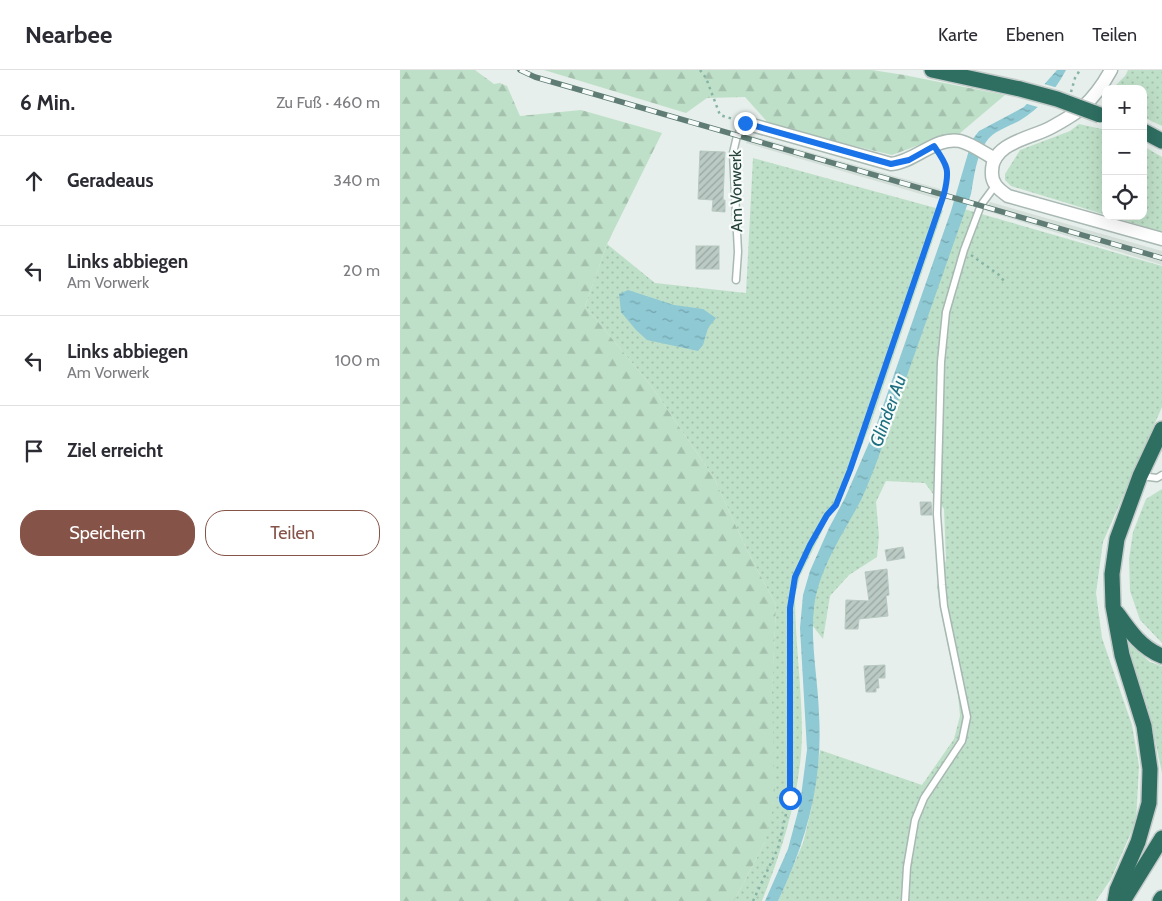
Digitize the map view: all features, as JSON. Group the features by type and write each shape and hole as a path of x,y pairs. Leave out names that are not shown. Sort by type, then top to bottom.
{"highway":[{"path":"932,70 1020,89 1057,99 1102,116"},
{"path":"1147,133 1162,141"},
{"path":"1116,901 1118,890 1138,842 1149,803 1150,769 1144,726 1122,655 1113,606 1112,574 1117,539 1140,476 1162,429"},
{"path":"1113,606 1133,637 1162,656"},
{"path":"1123,901 1162,838"}],"street":[{"path":"1111,70 1097,91 1082,107 1049,128 1012,144 995,159 992,165 992,176 995,186 1008,196 1162,239"},
{"path":"745,123 891,164 909,160 934,146 954,140 995,159"}],"lane":[{"name":"Am Vorwerk","path":"736,280 738,247 733,153 738,136 745,123"},
{"path":"905,901 907,867 915,820 924,798 962,741 967,717 944,606 937,514 941,362 946,312 964,250 981,205 995,186"},
{"path":"1140,476 1157,478 1162,475"}],"path":[{"path":"700,70 706,78 720,115 745,123"},
{"path":"753,901 778,848 790,798 790,608 795,577 827,515 836,505 944,194 948,173 934,146"},
{"path":"964,250 999,275 1004,281"}],"shaded area":[{"path":"749,135 940,189 938,199 746,143"},
{"path":"990,202 1162,251 1162,265 986,211"}],"green space":[{"path":"400,70 475,70 494,84 500,83 507,86 520,116 581,110 662,133 607,244 585,306 652,387 714,478 746,548 776,605 772,697 775,800 765,842 734,901 400,901"},
{"path":"544,70 872,70 1005,95 959,134 927,142 892,155 771,126 745,97 707,98 686,113"},
{"path":"1128,70 1162,70 1162,126 1147,119 1147,85 1116,85"},
{"path":"1079,124 1102,129 1102,214 1011,186 1005,180 1005,174 1020,150 1070,131"},
{"path":"1147,148 1162,157 1162,232 1123,220 1147,220"},
{"path":"753,158 943,210 870,426 852,470 800,576 795,596 802,734 801,756 794,798 784,840 762,901 734,901 765,842 776,605 746,548 714,478 652,387 585,306 607,244 655,283 746,293"},
{"path":"964,209 1162,266 1162,407 1103,542 1096,593 1102,638 1132,725 1139,766 1136,821 1111,879 1096,901 778,901 803,843 811,810 820,750 922,785 954,739 960,716 958,694 937,586 946,560 944,509 925,483 886,481 876,502 879,536 877,557 849,575 830,596 823,639 812,625 813,590 850,515"},
{"path":"1162,489 1162,643 1140,620 1130,591 1129,559 1133,532 1146,499"},
{"path":"1126,641 1150,662 1162,666 1162,773 1149,712"}],"water":[{"name":"Glinder Au","path":"1057,70 1066,70 1046,99 1019,121 989,138 980,154 971,194 877,461 861,500 826,565 821,579 814,607 813,620 820,739 811,810 805,833 778,901 765,901 788,849 800,804 807,750 800,628 803,595 810,571 875,429 951,211 972,140 979,131 1024,107"},
{"path":"628,290 674,305 703,309 716,318 708,328 703,345 698,351 647,340 621,312 619,294"}],"pier":[{"path":"1041,83 1058,88 1041,108 1024,103"}],"building":[{"path":"700,151 725,152 723,200 725,200 725,212 712,211 713,200 698,199"},
{"path":"696,246 719,246 719,269 696,269"},
{"path":"920,502 931,502 932,515 921,515"},
{"path":"903,547 905,558 887,561 885,550"},
{"path":"887,569 889,595 886,596 888,616 859,619 858,629 845,629 846,600 869,601 865,572"},
{"path":"885,665 885,678 878,678 879,688 876,688 876,692 866,692 864,666"}],"railway":[{"path":"520,70 535,77 1162,258"}],"route":[{"path":"745,123 891,164 909,160 934,146 948,173 944,194 850,470 836,505 827,515 795,577 790,608 790,798"}]}
